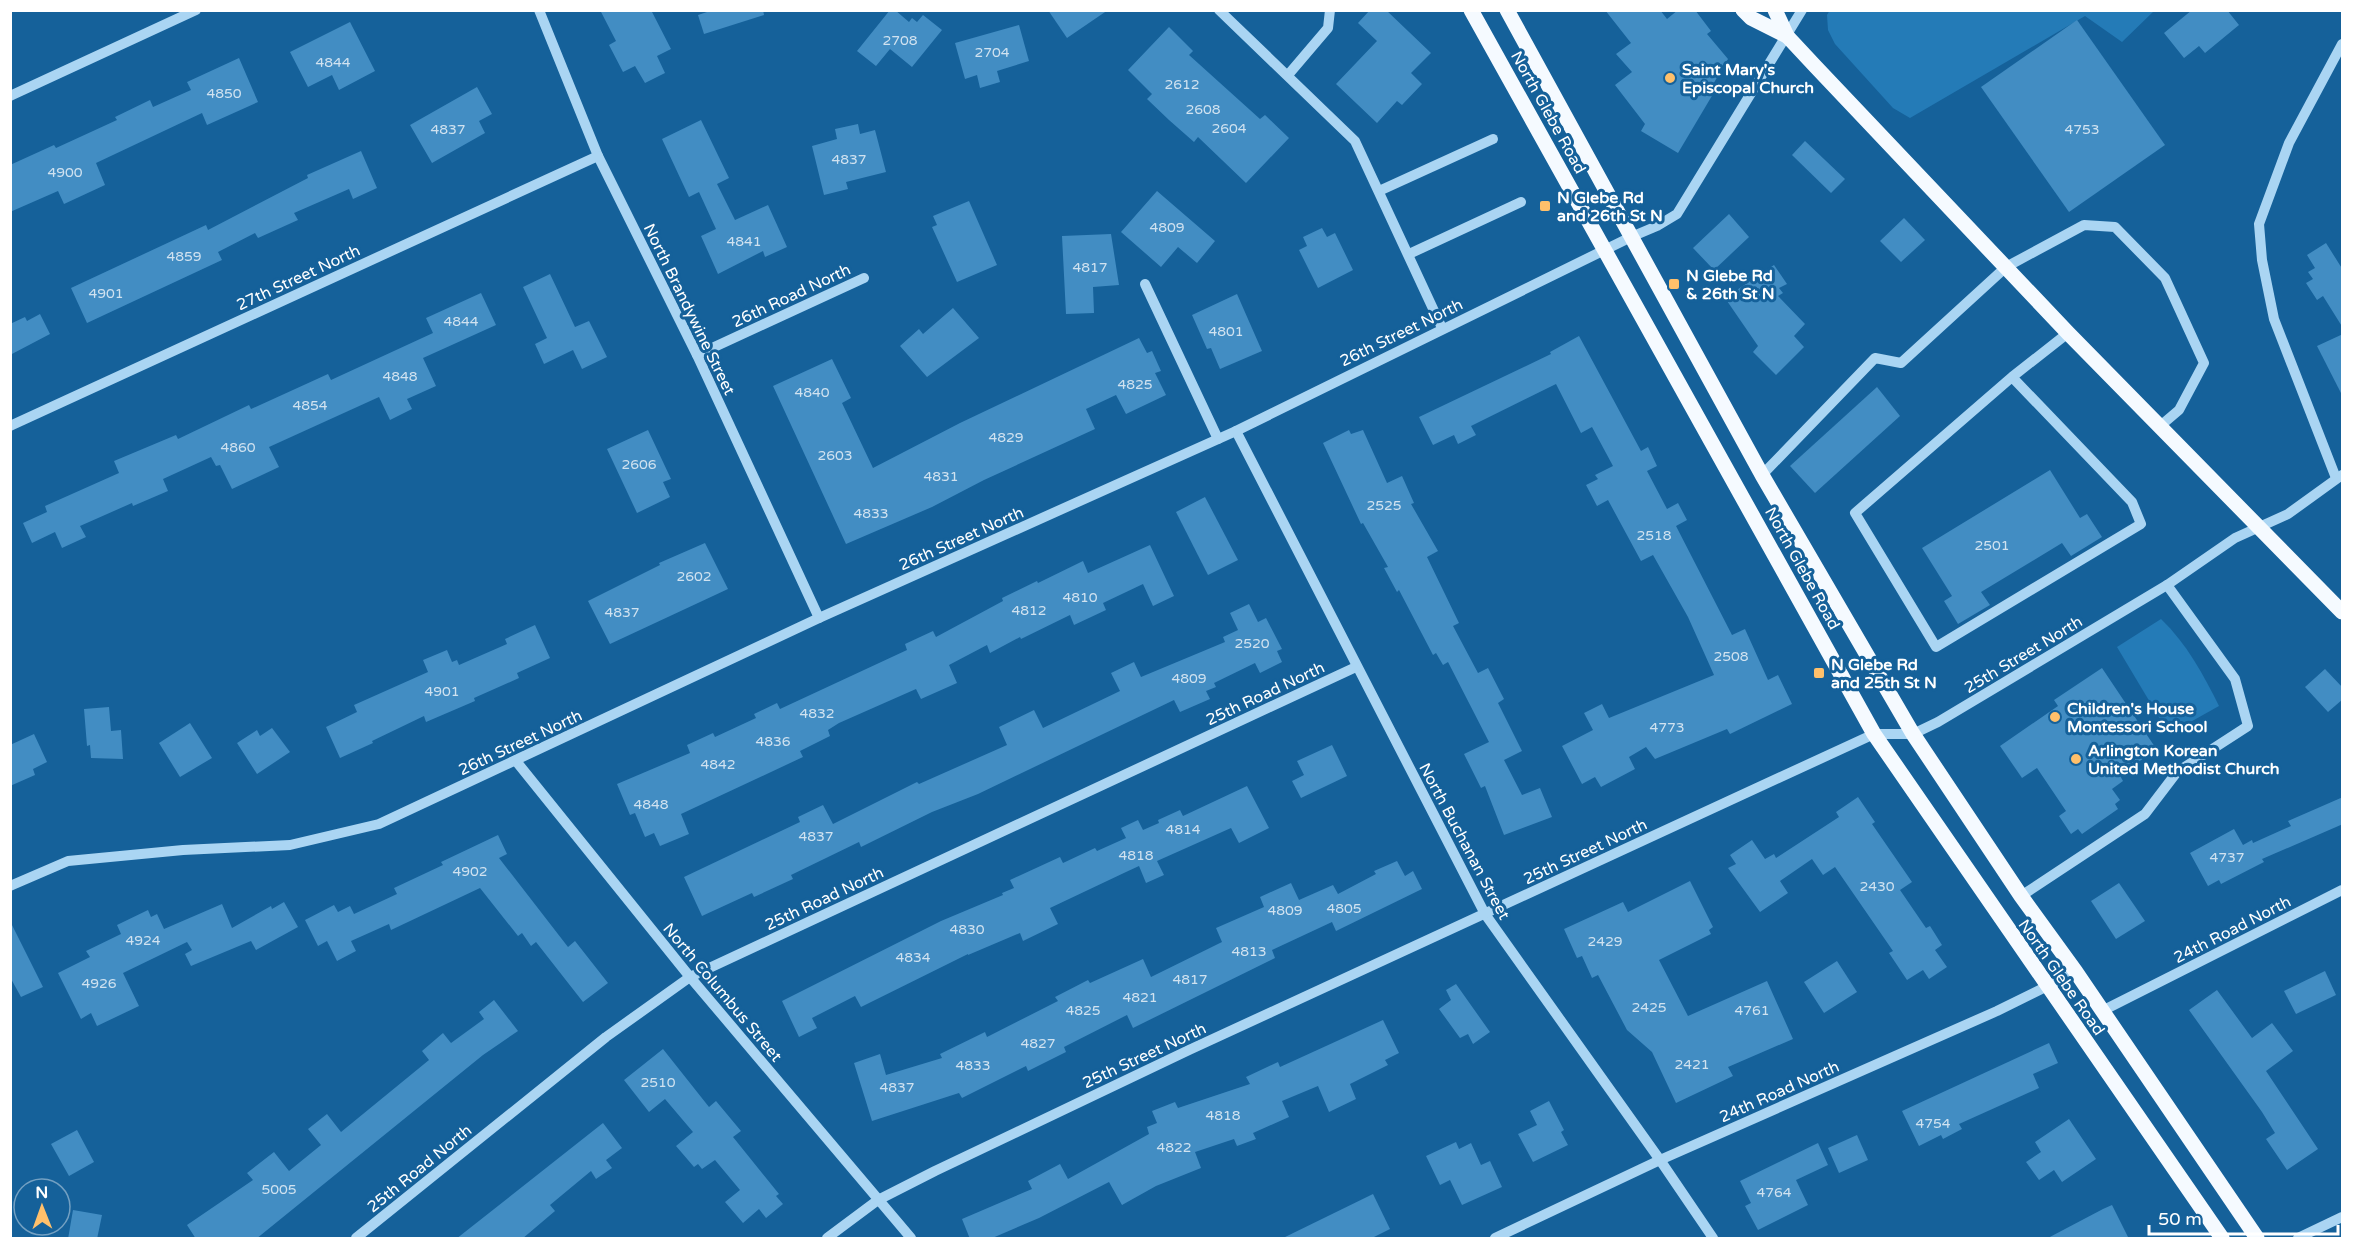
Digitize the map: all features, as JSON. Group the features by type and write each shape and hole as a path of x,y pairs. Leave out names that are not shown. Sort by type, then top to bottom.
{"main road":[{"name":"North Glebe Road","path":"1471,10 1874,734 2222,1239"},
{"name":"North Glebe Road","path":"1507,10 1761,476 1913,734 2021,896 2076,972 2257,1239"},
{"path":"1743,10 1750,18 1786,36 2068,333 2343,612"},
{"path":"1775,10 1786,36"}],"street":[{"path":"10,96 196,10"},
{"name":"North Brandywine Street","path":"539,10 598,156 697,355 819,618"},
{"path":"1219,10 1354,141 1442,328"},
{"path":"1288,75 1328,28 1330,10"},
{"name":"26th Street North","path":"10,886 68,861 183,850 290,845 379,824 819,618 1236,431 1442,328 1657,226 1677,214 1802,10"},
{"path":"2339,477 2274,319 2262,260 2259,224 2289,143 2343,44"},
{"path":"1379,191 1493,139"},
{"name":"27th Street North","path":"10,426 598,156"},
{"path":"1408,254 1521,202"},
{"path":"1761,476 1875,357 1900,363 2006,267 2084,225 2115,227 2165,278 2205,363 2180,410 2159,427"},
{"name":"26th Road North","path":"697,355 864,278"},
{"path":"1145,284 1218,439"},
{"path":"2012,377 2132,502 2141,524 1936,647 1855,513 2012,377 2068,333"},
{"name":"North Buchanan Street","path":"1236,431 1485,914 1660,1160 1713,1239"},
{"name":"25th Street North","path":"827,1239 878,1200 1189,1050 1874,734 1913,734 1945,718 2167,585 2235,538 2288,514 2339,477"},
{"path":"2021,896 2145,814 2177,772 2248,726 2235,679 2167,585"},
{"name":"25th Road North","path":"356,1239 606,1037 690,976 1356,667"},
{"name":"North Columbus Street","path":"516,761 690,976 911,1239"},
{"name":"24th Road North","path":"2102,1011 2343,890"},
{"name":"24th Road North","path":"1496,1239 1660,1160 1997,1011 2076,972"},
{"path":"2298,1239 2343,1217"}],"shaded area":[{"path":"1830,10 2154,11 2122,42 2085,16 1910,118 1893,108 1835,44 1828,30 1827,15"},
{"path":"2161,619 2187,649 2219,706 2169,734 2117,647"}],"building":[{"path":"600,10 651,10 671,49 657,56 665,73 645,83 635,66 623,72 609,45 616,41"},
{"path":"713,10 763,10 764,15 704,34 698,15"},
{"path":"890,10 895,10 909,22 912,18 917,22 923,15 942,30 912,67 890,49 876,66 857,51"},
{"path":"1048,10 1108,10 1067,38"},
{"path":"1370,10 1386,10 1431,53 1411,73 1422,84 1402,105 1397,101 1377,123 1336,84 1377,41 1358,23"},
{"name":"Saint Mary's Episcopal Church","path":"1605,10 1660,10 1667,19 1678,10 1695,10 1711,31 1707,34 1728,59 1712,86 1716,89 1678,153 1641,131 1645,124 1615,85 1632,72 1616,54 1631,43"},
{"path":"2192,10 2227,10 2239,25 2205,53 2199,46 2184,58 2164,33"},
{"path":"2077,20 2165,145 2069,212 1981,87"},
{"path":"350,22 375,71 339,90 332,75 308,87 290,52"},
{"path":"1019,25 1029,61 997,71 1000,82 980,88 977,75 965,79 955,43"},
{"path":"1169,27 1193,51 1189,55 1260,119 1265,115 1289,138 1246,183 1198,137 1194,142 1147,99 1152,94 1128,70"},
{"path":"239,58 258,102 207,125 202,113 96,163 105,185 64,204 58,191 10,212 10,165 54,145 56,148 117,120 115,117 150,100 153,107 191,90 187,82"},
{"path":"477,87 492,114 479,121 485,133 432,163 410,125"},
{"path":"701,120 729,178 717,184 735,220 768,205 787,247 765,257 763,251 718,274 701,236 716,229 699,192 689,197 662,139"},
{"path":"858,124 860,134 875,130 886,172 846,182 848,189 824,195 812,146 837,139 835,129"},
{"path":"1805,141 1845,179 1831,193 1792,155"},
{"path":"361,151 377,188 353,199 349,189 294,213 298,220 258,238 255,233 218,252 222,260 87,323 71,288 206,225 208,230 308,178 307,175"},
{"path":"1157,191 1215,241 1197,263 1178,247 1161,267 1121,232"},
{"path":"969,201 997,265 957,282 932,227 937,225 933,216"},
{"path":"1729,214 1749,237 1714,270 1693,248"},
{"path":"1904,218 1925,240 1901,262 1880,241"},
{"path":"1322,228 1327,237 1335,233 1353,270 1318,288 1299,250 1307,246 1303,237"},
{"path":"1111,234 1119,285 1093,287 1094,313 1066,314 1062,236"},
{"path":"2326,243 2343,270 2343,328 2323,296 2317,300 2306,283 2313,279 2308,272 2315,268 2307,255"},
{"path":"1774,265 1787,284 1779,288 1783,293 1778,296 1805,324 1794,336 1804,347 1776,375 1753,352 1758,346 1725,298"},
{"path":"550,274 575,327 589,321 607,357 582,369 573,350 544,364 535,344 547,338 523,287"},
{"path":"481,293 496,325 423,358 436,386 407,399 412,409 390,420 379,397 269,447 279,467 232,489 220,465 216,466 211,457 163,479 168,491 133,506 132,503 80,526 86,537 62,548 55,532 32,543 23,523 47,512 45,506 119,473 114,461 176,435 178,439 249,405 251,409 328,374 331,380 433,333 426,318"},
{"path":"1237,294 1262,351 1220,369 1211,348 1207,349 1192,315"},
{"path":"953,308 979,338 927,377 900,346 919,329 923,334"},
{"path":"40,314 50,334 10,355 10,324 25,317 27,321"},
{"path":"2343,334 2343,397 2317,346"},
{"path":"1579,336 1641,451 1648,447 1657,466 1647,471 1667,509 1678,503 1687,520 1676,526 1732,635 1745,629 1768,680 1778,675 1792,704 1730,734 1727,729 1655,759 1646,747 1629,757 1635,769 1601,787 1595,777 1582,784 1562,746 1593,730 1584,713 1602,704 1609,718 1714,675 1688,617 1653,555 1641,561 1608,500 1597,506 1586,485 1598,479 1595,475 1613,466 1592,427 1581,433 1556,384 1471,426 1476,435 1458,444 1454,435 1433,445 1419,417 1551,354 1550,352"},
{"path":"1139,338 1147,353 1152,351 1161,371 1155,373 1166,395 1126,414 1116,395 1086,409 1095,429 984,480 932,507 846,544 773,386 832,359 851,398 842,403 873,468 960,423"},
{"path":"1877,387 1900,416 1815,493 1790,466"},
{"path":"648,430 671,479 663,482 670,497 637,513 607,449"},
{"path":"1349,430 1351,434 1363,430 1387,483 1402,476 1414,503 1411,504 1438,551 1427,557 1459,623 1453,626 1478,673 1488,668 1504,699 1498,703 1522,751 1504,760 1522,795 1540,788 1552,817 1504,835 1485,786 1481,788 1464,754 1489,742 1448,662 1443,665 1436,653 1433,655 1399,590 1397,592 1384,568 1388,567 1363,523 1361,524 1323,443"},
{"path":"2050,470 2080,518 2087,514 2102,537 2071,556 2062,543 1981,592 1990,605 1958,624 1944,601 1952,596 1922,548"},
{"path":"1205,497 1238,560 1208,575 1176,512"},
{"path":"705,543 728,589 610,644 588,601 660,565 659,563"},
{"path":"1150,545 1174,596 1153,606 1143,584 1103,603 1106,610 1074,625 1070,615 990,653 987,645 949,665 957,683 921,699 916,689 839,723 828,730 830,736 800,751 803,757 681,814 689,834 660,846 654,833 645,837 635,813 630,815 617,784 690,753 687,745 713,733 715,737 756,718 754,714 777,703 780,709 907,650 905,644 933,631 936,637 1003,601 1002,598 1083,561 1088,573"},
{"path":"1249,604 1258,622 1266,618 1282,649 1277,651 1282,662 1260,673 1255,663 1214,683 1216,687 1206,691 1210,699 1180,712 1174,700 861,847 859,842 791,875 793,879 754,897 752,893 702,916 684,877 800,822 798,817 823,805 833,824 917,782 919,784 1007,745 999,727 1034,710 1043,728 1120,691 1111,673 1134,662 1141,677 1225,642 1223,637 1238,630 1230,613"},
{"path":"535,625 550,658 517,673 519,678 474,698 475,701 426,722 424,716 340,758 326,727 357,712 354,705 428,672 423,660 447,650 452,662 457,660 459,665 507,644 505,639"},
{"name":"Arlington Korean United Methodist Church","path":"2102,668 2157,750 2119,774 2123,781 2112,789 2120,800 2115,804 2118,809 2082,834 2078,829 2071,834 2059,816 2066,811 2037,768 2022,778 2000,746 2058,706 2054,700"},
{"path":"2325,669 2343,688 2343,699 2328,712 2305,687"},
{"path":"109,707 111,731 121,730 123,759 91,758 90,745 87,746 84,709"},
{"path":"190,723 212,758 180,777 159,743"},
{"path":"272,728 290,752 257,774 237,743 257,730 260,736"},
{"path":"34,734 47,762 33,769 35,775 10,786 10,745"},
{"path":"1332,745 1347,776 1301,798 1292,781 1304,775 1297,761"},
{"path":"1247,786 1269,828 1239,843 1231,828 1157,861 1164,875 1146,883 1139,866 1050,908 1058,924 1023,941 1020,933 968,954 861,1007 855,996 812,1018 817,1028 799,1037 782,1001 941,921 1003,895 1002,893 1014,888 1010,880 1060,857 1063,863 1095,848 1097,851 1126,838 1121,828 1138,820 1143,830 1180,810 1183,816"},
{"path":"1858,797 1875,822 1872,824 1912,882 1900,890 1926,928 1930,926 1942,945 1935,950 1947,967 1929,979 1923,970 1907,980 1889,953 1893,951 1835,867 1823,875 1812,859 1780,881 1788,893 1760,912 1728,868 1736,864 1730,855 1752,840 1765,859 1774,854 1776,858 1839,817 1836,812"},
{"path":"2343,797 2343,824 2262,859 2264,862 2221,884 2219,880 2208,886 2190,853 2234,829 2243,845 2252,840 2253,843 2291,826 2288,821"},
{"path":"498,835 507,854 499,858 568,947 575,941 608,983 583,1002 536,942 531,946 522,933 518,936 480,888 391,930 389,924 351,941 356,951 337,961 327,941 318,946 305,920 334,905 338,912 350,906 354,914 397,894 394,888 443,865 441,862"},
{"path":"1397,861 1405,876 1413,871 1422,889 1336,931 1332,922 1272,950 1275,958 1133,1028 1127,1015 1064,1047 1066,1052 1028,1071 1026,1066 962,1098 959,1093 872,1121 854,1063 880,1054 886,1075 942,1058 940,1054 985,1032 987,1037 1058,1001 1055,997 1088,980 1090,983 1143,959 1151,977 1222,942 1216,928 1264,907 1260,897 1291,883 1299,900 1333,885 1338,894 1376,874 1374,871"},
{"path":"1690,881 1713,927 1709,930 1711,934 1659,960 1688,1016 1767,981 1793,1039 1728,1067 1733,1076 1676,1103 1652,1052 1627,1030 1598,975 1592,978 1582,956 1577,958 1564,929 1623,902 1628,912"},
{"path":"2119,883 2145,921 2116,939 2091,901"},
{"path":"284,902 298,927 256,950 251,941 191,966 185,954 192,950 187,942 123,973 139,1006 97,1026 91,1013 81,1019 58,973 90,957 86,951 121,934 117,925 148,910 151,917 157,914 164,929 222,904 232,928 271,906 272,909"},
{"path":"10,921 43,987 21,997 10,977"},
{"path":"1837,961 1857,992 1824,1013 1804,982"},
{"path":"2325,971 2336,995 2296,1014 2284,991"},
{"path":"1456,984 1490,1032 1473,1044 1468,1034 1460,1038 1439,1009 1451,1000 1446,990"},
{"path":"2217,990 2252,1038 2272,1023 2293,1051 2266,1071 2318,1149 2287,1170 2266,1139 2275,1133 2189,1010"},
{"path":"494,1000 518,1031 483,1055 256,1239 196,1239 187,1225 253,1180 247,1173 274,1152 289,1171 321,1145 308,1129 327,1114 341,1132 429,1060 422,1051 443,1033 451,1043 484,1019 479,1012"},
{"path":"1383,1020 1399,1053 1385,1060 1388,1065 1350,1084 1356,1099 1329,1112 1318,1086 1282,1101 1289,1117 1253,1133 1256,1139 1237,1146 1234,1139 1195,1152 1201,1168 1156,1186 1122,1205 1109,1182 1039,1218 990,1239 970,1239 962,1219 1032,1189 1028,1181 1060,1164 1068,1179 1149,1134 1147,1127 1157,1123 1152,1111 1175,1102 1178,1108 1250,1084 1246,1077 1278,1062 1280,1067"},
{"path":"2049,1043 2058,1063 2033,1074 2039,1088 1959,1124 1962,1129 1943,1139 1941,1135 1919,1146 1902,1111"},
{"path":"663,1049 709,1107 716,1101 741,1131 733,1137 779,1194 776,1196 783,1204 766,1218 759,1209 743,1223 725,1202 740,1190 715,1160 702,1169 698,1164 694,1167 676,1146 693,1132 665,1099 649,1112 624,1080"},
{"path":"1549,1101 1564,1130 1561,1132 1568,1145 1533,1162 1518,1134 1537,1125 1530,1111"},
{"path":"2069,1119 2096,1159 2062,1182 2054,1170 2039,1180 2026,1162 2041,1152 2035,1142"},
{"path":"603,1123 622,1148 606,1160 612,1168 596,1179 591,1171 550,1205 555,1211 522,1239 456,1239"},
{"path":"77,1130 94,1162 69,1176 51,1144"},
{"path":"1857,1135 1868,1160 1839,1173 1828,1148"},
{"path":"1456,1142 1459,1149 1471,1143 1481,1165 1490,1161 1502,1187 1462,1205 1450,1180 1440,1185 1426,1156"},
{"path":"1818,1143 1828,1165 1796,1180 1808,1205 1758,1230 1745,1206 1751,1203 1740,1181"},
{"path":"1373,1194 1390,1229 1370,1239 1281,1239"},
{"path":"2112,1205 2129,1239 2046,1239 2103,1209"},
{"path":"73,1210 102,1215 97,1239 68,1239 72,1237"}],"place":[{"name":"Saint Mary's Episcopal Church","path":"1670,78"},
{"name":"N Glebe Rd and 26th St N","path":"1545,206"},
{"name":"N Glebe Rd & 26th St N","path":"1674,284"},
{"name":"N Glebe Rd and 25th St N","path":"1819,673"},
{"name":"Children's House Montessori School","path":"2055,717"},
{"name":"Arlington Korean United Methodist Church","path":"2076,759"}]}
